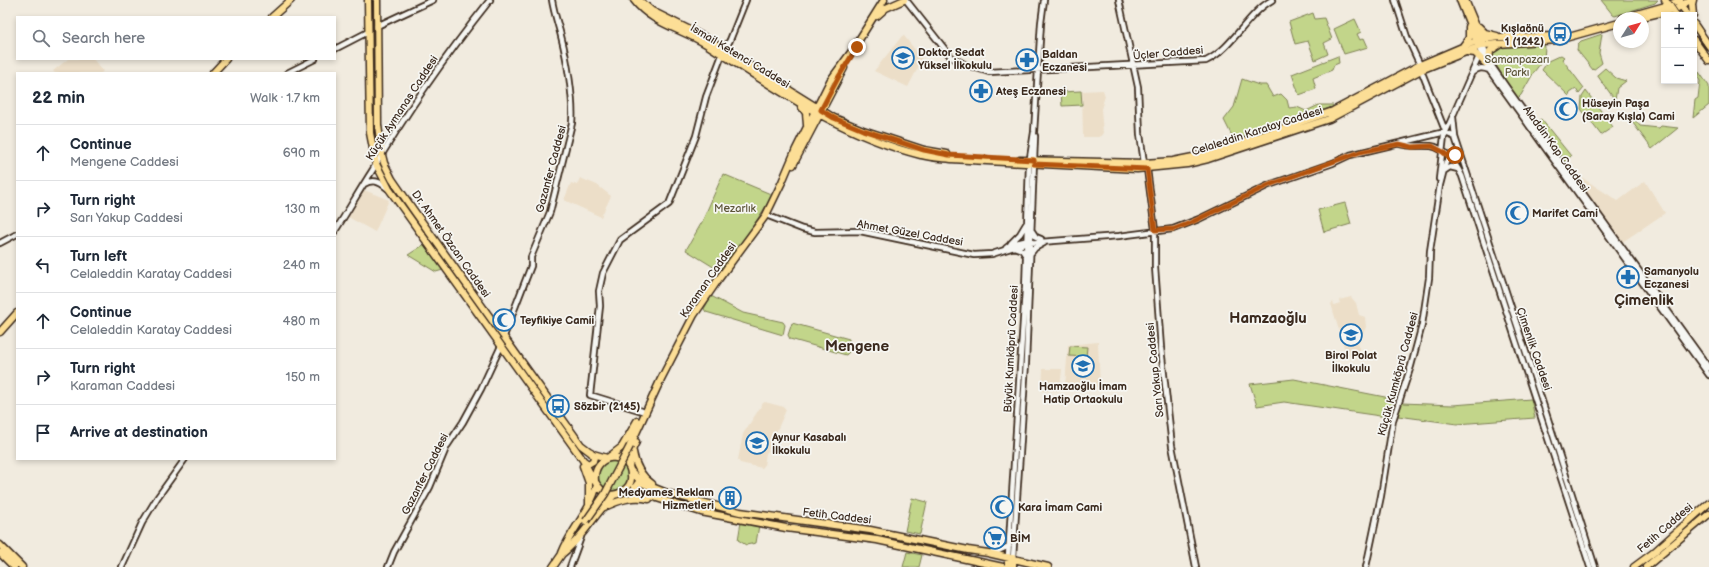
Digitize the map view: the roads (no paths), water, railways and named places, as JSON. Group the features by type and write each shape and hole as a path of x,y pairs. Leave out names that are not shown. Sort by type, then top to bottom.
{"main road":[{"path":"273,16 291,0"},
{"name":"Dr. Ahmet Özcan Caddesi","path":"368,0 370,133 376,164 389,189 581,458"},
{"name":"Dr. Ahmet Özcan Caddesi","path":"377,0 378,124 384,163 392,179 581,445 590,452 608,458"},
{"name":"İsmail Ketenci Caddesi","path":"634,0 649,15 723,53 817,111"},
{"name":"İsmail Ketenci Caddesi","path":"639,0 652,11 704,37 723,53"},
{"name":"Karaman Caddesi","path":"782,182 789,172 817,111 824,91 884,0"},
{"name":"Karaman Caddesi","path":"879,8 888,0"},
{"path":"899,0 905,0"},
{"name":"Karaman Caddesi","path":"553,567 605,494 631,447 655,392 694,315 766,215 806,128 880,12 905,0"},
{"path":"1460,0 1487,62"},
{"path":"1466,0 1474,19 1480,47"},
{"path":"1653,9 1660,4 1662,0"},
{"path":"1649,14 1671,8 1679,2 1690,0"},
{"path":"1693,0 1693,12"},
{"path":"1679,2 1686,12"},
{"path":"1643,12 1653,9 1671,8"},
{"path":"1649,15 1661,15"},
{"path":"1474,19 1483,32 1503,40"},
{"name":"Celaleddin Karatay Caddesi","path":"817,111 848,129 922,156 1170,167 1208,159 1328,119 1421,67 1463,50 1480,47 1503,40 1561,36 1613,21"},
{"path":"1469,23 1469,38 1463,50 1473,52 1480,47"},
{"name":"Celaleddin Karatay Caddesi","path":"1503,40 1558,40 1613,25"},
{"path":"1697,28 1709,46"},
{"path":"1487,62 1492,48 1503,40"},
{"path":"1697,44 1709,61"},
{"path":"214,72 225,60"},
{"path":"806,128 806,112 800,100 812,100 824,91"},
{"path":"0,332 16,314"},
{"name":"Karaman Caddesi","path":"608,458 622,447 646,403 655,392"},
{"path":"631,447 640,472 646,480 659,490"},
{"name":"Karaman Caddesi","path":"630,469 631,447"},
{"path":"581,458 588,464 593,461 594,457 590,452"},
{"path":"581,458 596,483 604,492 614,495"},
{"path":"581,458 589,483 589,507"},
{"path":"608,458 618,458 624,461 630,469 631,482 624,491 614,495 599,510 571,547 562,554 568,538 589,507 596,483 594,475 598,465 608,458"},
{"name":"Fetih Caddesi","path":"630,469 642,483 659,490 740,512 870,530 988,553 1048,567"},
{"path":"642,483 638,483 635,487 638,491 644,494"},
{"name":"Fetih Caddesi","path":"624,491 644,494 709,513 786,528 877,540 1004,567"},
{"path":"599,510 623,499 632,497 667,501"},
{"name":"Fetih Caddesi","path":"1634,567 1653,553 1709,503"},
{"name":"Fetih Caddesi","path":"1646,567 1709,514"},
{"path":"0,545 22,567"},
{"path":"0,553 14,567"},
{"name":"Büyük Kumköprü Caddesi","path":"1008,567 1011,558"},
{"name":"Büyük Kumköprü Caddesi","path":"1011,558 1013,567"},
{"path":"986,563 994,567"}],"street":[{"path":"377,26 433,0"},
{"name":"Küçük Aymanas Caddesi","path":"336,229 376,164 456,43 490,0"},
{"name":"Gazanfer Caddesi","path":"504,336 531,266 531,257 550,212 572,123 573,110 566,61 561,37 554,15 552,0"},
{"path":"642,411 590,395 600,306 599,290 603,273 620,240 669,204 696,136 706,97 746,0"},
{"name":"Üçler Caddesi","path":"905,0 951,57 964,64 989,72 1040,71 1206,61 1220,52 1258,9 1272,0"},
{"name":"Büyük Kumköprü Caddesi","path":"1011,558 1026,363 1031,254 1027,222 1040,71 1044,0"},
{"name":"Sarı Yakup Caddesi","path":"1119,0 1138,87 1140,134 1155,230 1155,267 1161,348 1172,446 1196,567"},
{"path":"1395,0 1407,37 1421,67 1446,133"},
{"path":"336,48 368,32"},
{"path":"1446,133 1480,47"},
{"name":"Aladdin Kap Caddesi","path":"1480,47 1487,62 1709,375"},
{"path":"289,72 313,60"},
{"name":"Aladdin Kap Caddesi","path":"1487,62 1489,70 1709,368"},
{"path":"1471,73 1479,68 1489,70"},
{"path":"1440,119 1447,121 1453,116"},
{"name":"Çimenlik Caddesi","path":"1453,116 1455,137 1458,148 1595,567"},
{"path":"1029,241 1051,241 1119,236 1155,230 1174,229 1190,223 1269,185 1333,163 1350,155 1446,133 1455,137"},
{"name":"Küçük Kumköprü Caddesi","path":"1366,567 1381,496 1393,420 1411,366 1422,326 1429,278 1431,244 1440,185 1444,139 1446,133"},
{"path":"1399,144 1412,147 1432,146 1443,152"},
{"name":"Küçük Kumköprü Caddesi","path":"1440,185 1446,162 1457,153 1458,148"},
{"name":"Çimenlik Caddesi","path":"1443,152 1450,158 1459,170 1508,312 1590,567"},
{"name":"Büyük Kumköprü Caddesi","path":"1011,558 1009,546 1026,259 1031,230 1032,162"},
{"path":"1444,171 1450,167 1459,170"},
{"path":"364,184 377,181 389,189"},
{"name":"Ahmet Güzel Caddesi","path":"766,215 802,230 815,232 860,231 974,254 992,254 1012,245"},
{"path":"1012,245 1027,222"},
{"path":"1031,230 1033,234 1041,239 1051,241"},
{"path":"0,243 16,235"},
{"path":"1012,245 1041,239"},
{"path":"1031,254 1035,248 1051,241"},
{"path":"1012,245 1022,250 1026,255 1026,259"},
{"name":"Gazanfer Caddesi","path":"388,567 394,552 430,487 447,446 463,422 481,389 501,346"},
{"path":"122,567 142,523 157,498 184,460"},
{"path":"570,567 584,531"},
{"path":"988,553 996,552 1009,546"}],"tram line":[{"path":"1670,0 1678,12"},
{"path":"1697,35 1709,52"}],"place":[{"name":"Kışlaönü 1 (1242)","path":"1560,34"},
{"name":"Doktor Sedat Yüksel İlkokulu","path":"903,58"},
{"name":"Baldan Eczanesi","path":"1027,60"},
{"name":"Ateş Eczanesi","path":"981,91"},
{"name":"Hüseyin Paşa (Saray Kışla) Cami","path":"1566,109"},
{"name":"Marifet Cami","path":"1517,213"},
{"name":"Samanyolu Eczanesi","path":"1628,277"},
{"name":"Teyfikiye Camii","path":"504,320"},
{"name":"Birol Polat İlkokulu","path":"1351,335"},
{"name":"Hamzaoğlu İmam Hatip Ortaokulu","path":"1083,366"},
{"name":"Sözbir (2145)","path":"558,406"},
{"name":"Aynur Kasabalı İlkokulu","path":"757,443"},
{"name":"Medyames Reklam Hizmetleri","path":"730,498"},
{"name":"Kara İmam Cami","path":"1002,507"},
{"name":"BİM","path":"995,538"}],"district":[{"name":"Çimenlik","path":"1644,300"},
{"name":"Hamzaoğlu","path":"1268,318"},
{"name":"Mengene","path":"857,346"}],"park label":[{"name":"Samanpazarı Parkı","path":"1517,65"},
{"name":"Mezarlık","path":"735,208"}]}
